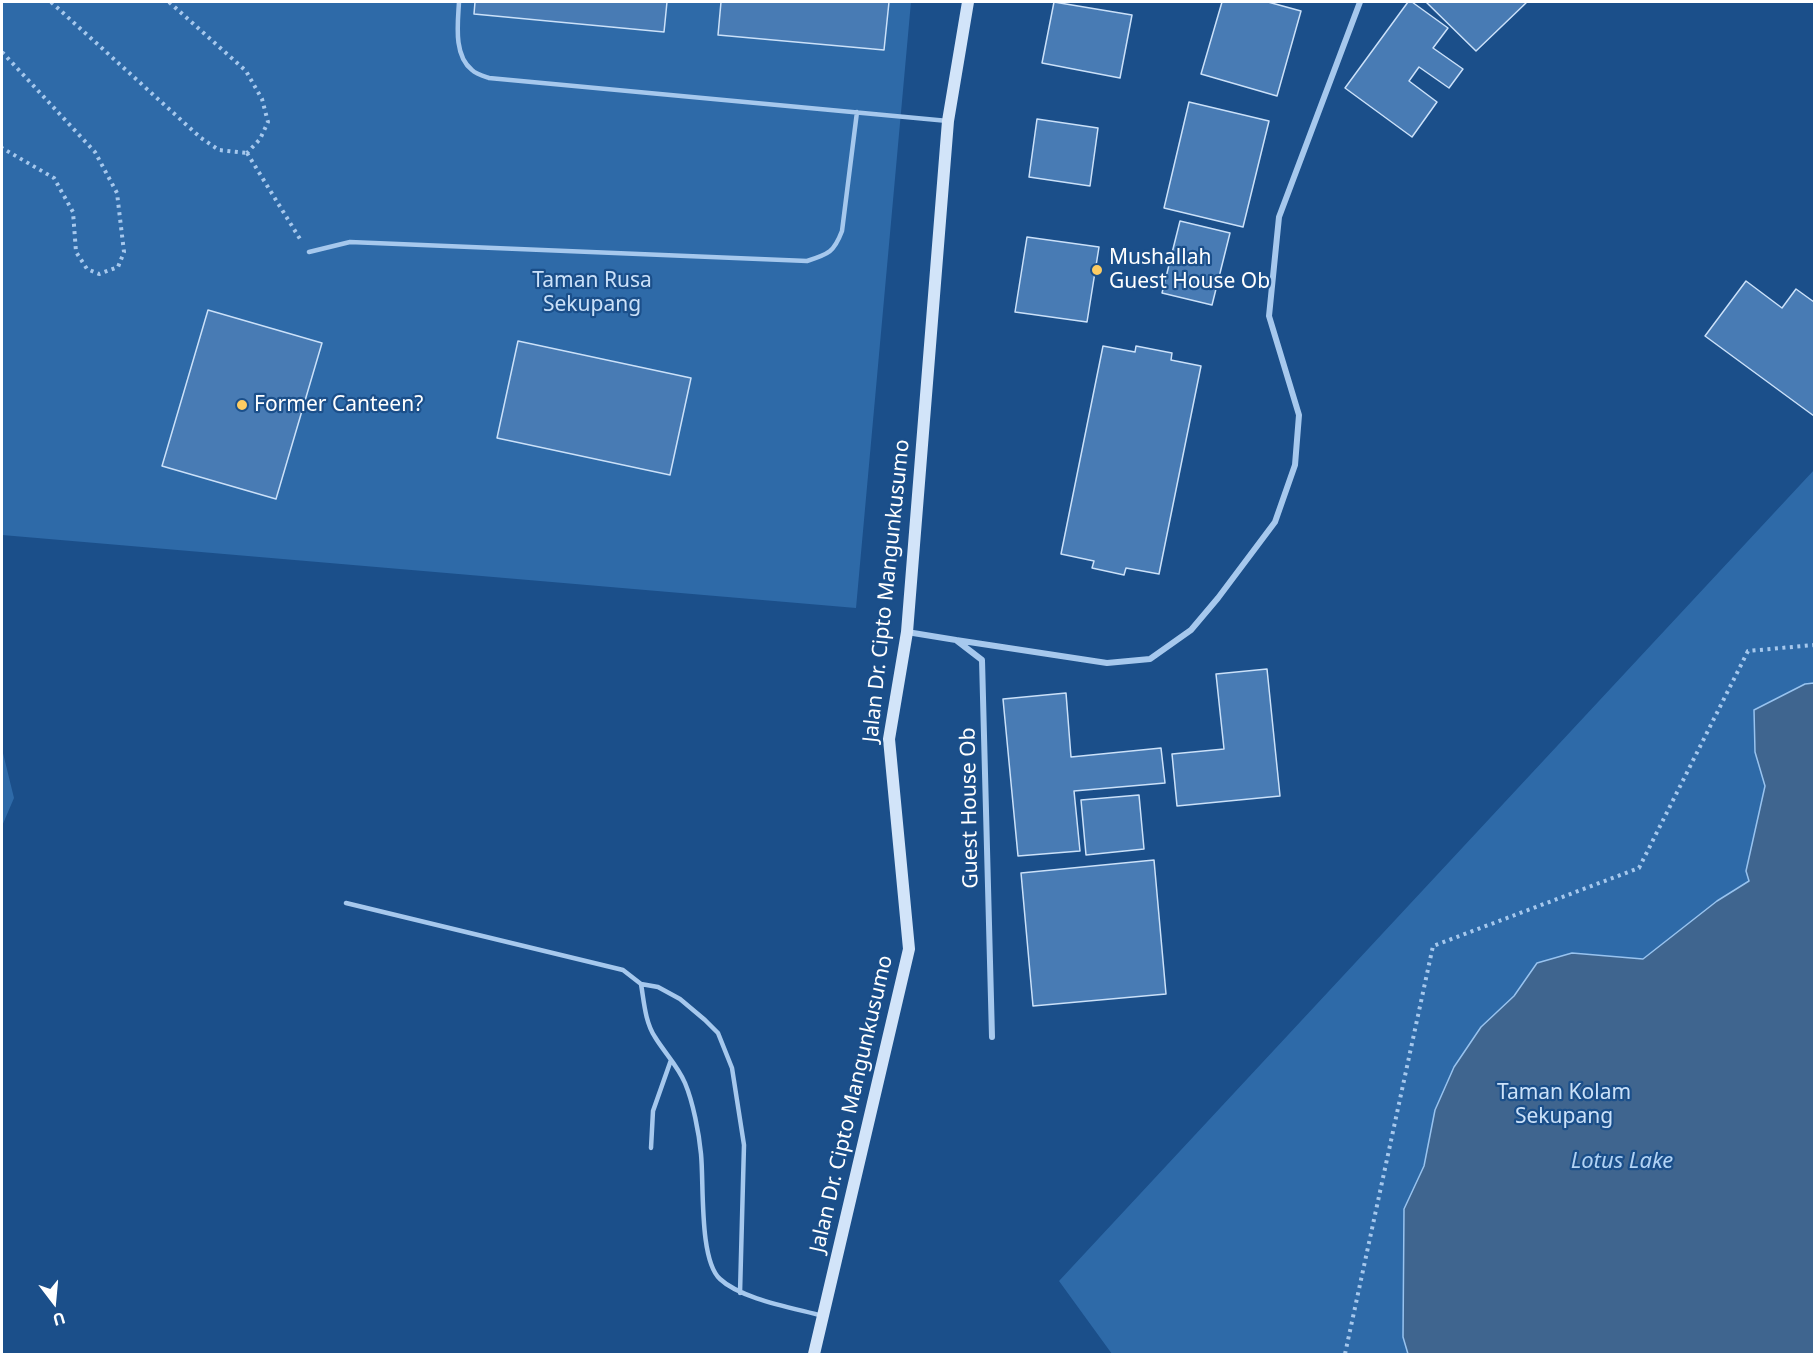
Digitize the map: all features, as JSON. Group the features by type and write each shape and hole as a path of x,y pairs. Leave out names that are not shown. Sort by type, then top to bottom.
{"street":[{"name":"Jalan Dr. Cipto Mangunkusumo","path":"814,1354 909,949 889,739 907,632 948,121 968,2"},
{"path":"956,640 1107,663 1150,659 1191,630 1275,522 1295,465 1299,415 1269,316 1279,217 1360,2"},
{"name":"Guest House Ob","path":"907,632 956,640 982,660 992,1037"}],"lane":[{"path":"459,2 458,34 462,57 471,70 489,78 948,121"},
{"path":"309,252 350,242 807,261 822,256 836,247 842,231 857,112"},
{"path":"346,903 623,970 641,984 658,987 680,999 705,1020 718,1033 732,1068 744,1145 740,1293"},
{"path":"641,984 653,1035 685,1083 695,1120 701,1153 706,1245 711,1267 719,1279 740,1293 823,1316"},
{"path":"651,1148 653,1111 671,1060"}],"path":[{"path":"51,2 201,138 219,150 247,153"},
{"path":"170,2 246,71 262,99 268,122 260,139 247,153"},
{"path":"2,52 95,152 117,194 124,252 118,267 99,274 87,269 76,252 73,212 54,178 2,147"},
{"path":"247,153 309,252"},
{"path":"1345,1354 1433,946 1639,868 1748,651 1815,645"}],"green space":[{"name":"Taman Rusa Sekupang","path":"2,2 911,2 856,608 2,535"},
{"name":"Taman Kolam Sekupang","path":"1814,470 1814,1354 1112,1354 1059,1281"},
{"path":"2,749 14,798 2,826"}],"water":[{"name":"Lotus Lake","path":"1814,683 1814,1354 1408,1354 1403,1337 1404,1209 1424,1166 1435,1110 1454,1067 1481,1027 1514,996 1537,963 1572,953 1643,959 1717,901 1749,881 1746,871 1765,786 1755,752 1754,710 1805,684"}],"building":[{"path":"475,2 667,2 664,32 474,14"},
{"path":"721,2 889,2 884,50 718,35"},
{"path":"1054,2 1132,15 1120,78 1042,63"},
{"path":"1222,2 1268,2 1301,11 1277,96 1201,74"},
{"path":"1408,2 1412,2 1448,28 1433,48 1463,69 1449,88 1419,67 1409,81 1437,102 1412,137 1345,88"},
{"path":"1426,2 1527,2 1476,51"},
{"path":"1189,102 1269,121 1243,227 1164,208"},
{"path":"1037,119 1098,128 1090,186 1029,177"},
{"path":"1180,221 1230,233 1212,305 1162,293"},
{"path":"1027,237 1099,247 1087,322 1015,312"},
{"path":"1746,281 1782,308 1796,289 1814,302 1814,416 1705,336"},
{"name":"Former Canteen?","path":"208,310 322,343 276,499 162,466"},
{"path":"518,341 691,378 670,475 497,438"},
{"path":"1103,346 1135,352 1136,346 1172,353 1171,360 1201,366 1159,574 1126,568 1124,575 1092,568 1094,561 1061,554"},
{"path":"1267,669 1280,796 1177,806 1172,754 1224,749 1216,674"},
{"path":"1066,693 1071,757 1161,748 1165,783 1074,791 1080,851 1018,856 1003,699"},
{"path":"1139,795 1144,849 1086,855 1081,800"},
{"path":"1154,860 1166,994 1033,1006 1021,873"}],"place":[{"name":"Mushallah Guest House Ob","path":"1097,270"},
{"name":"Former Canteen?","path":"242,405"}]}
